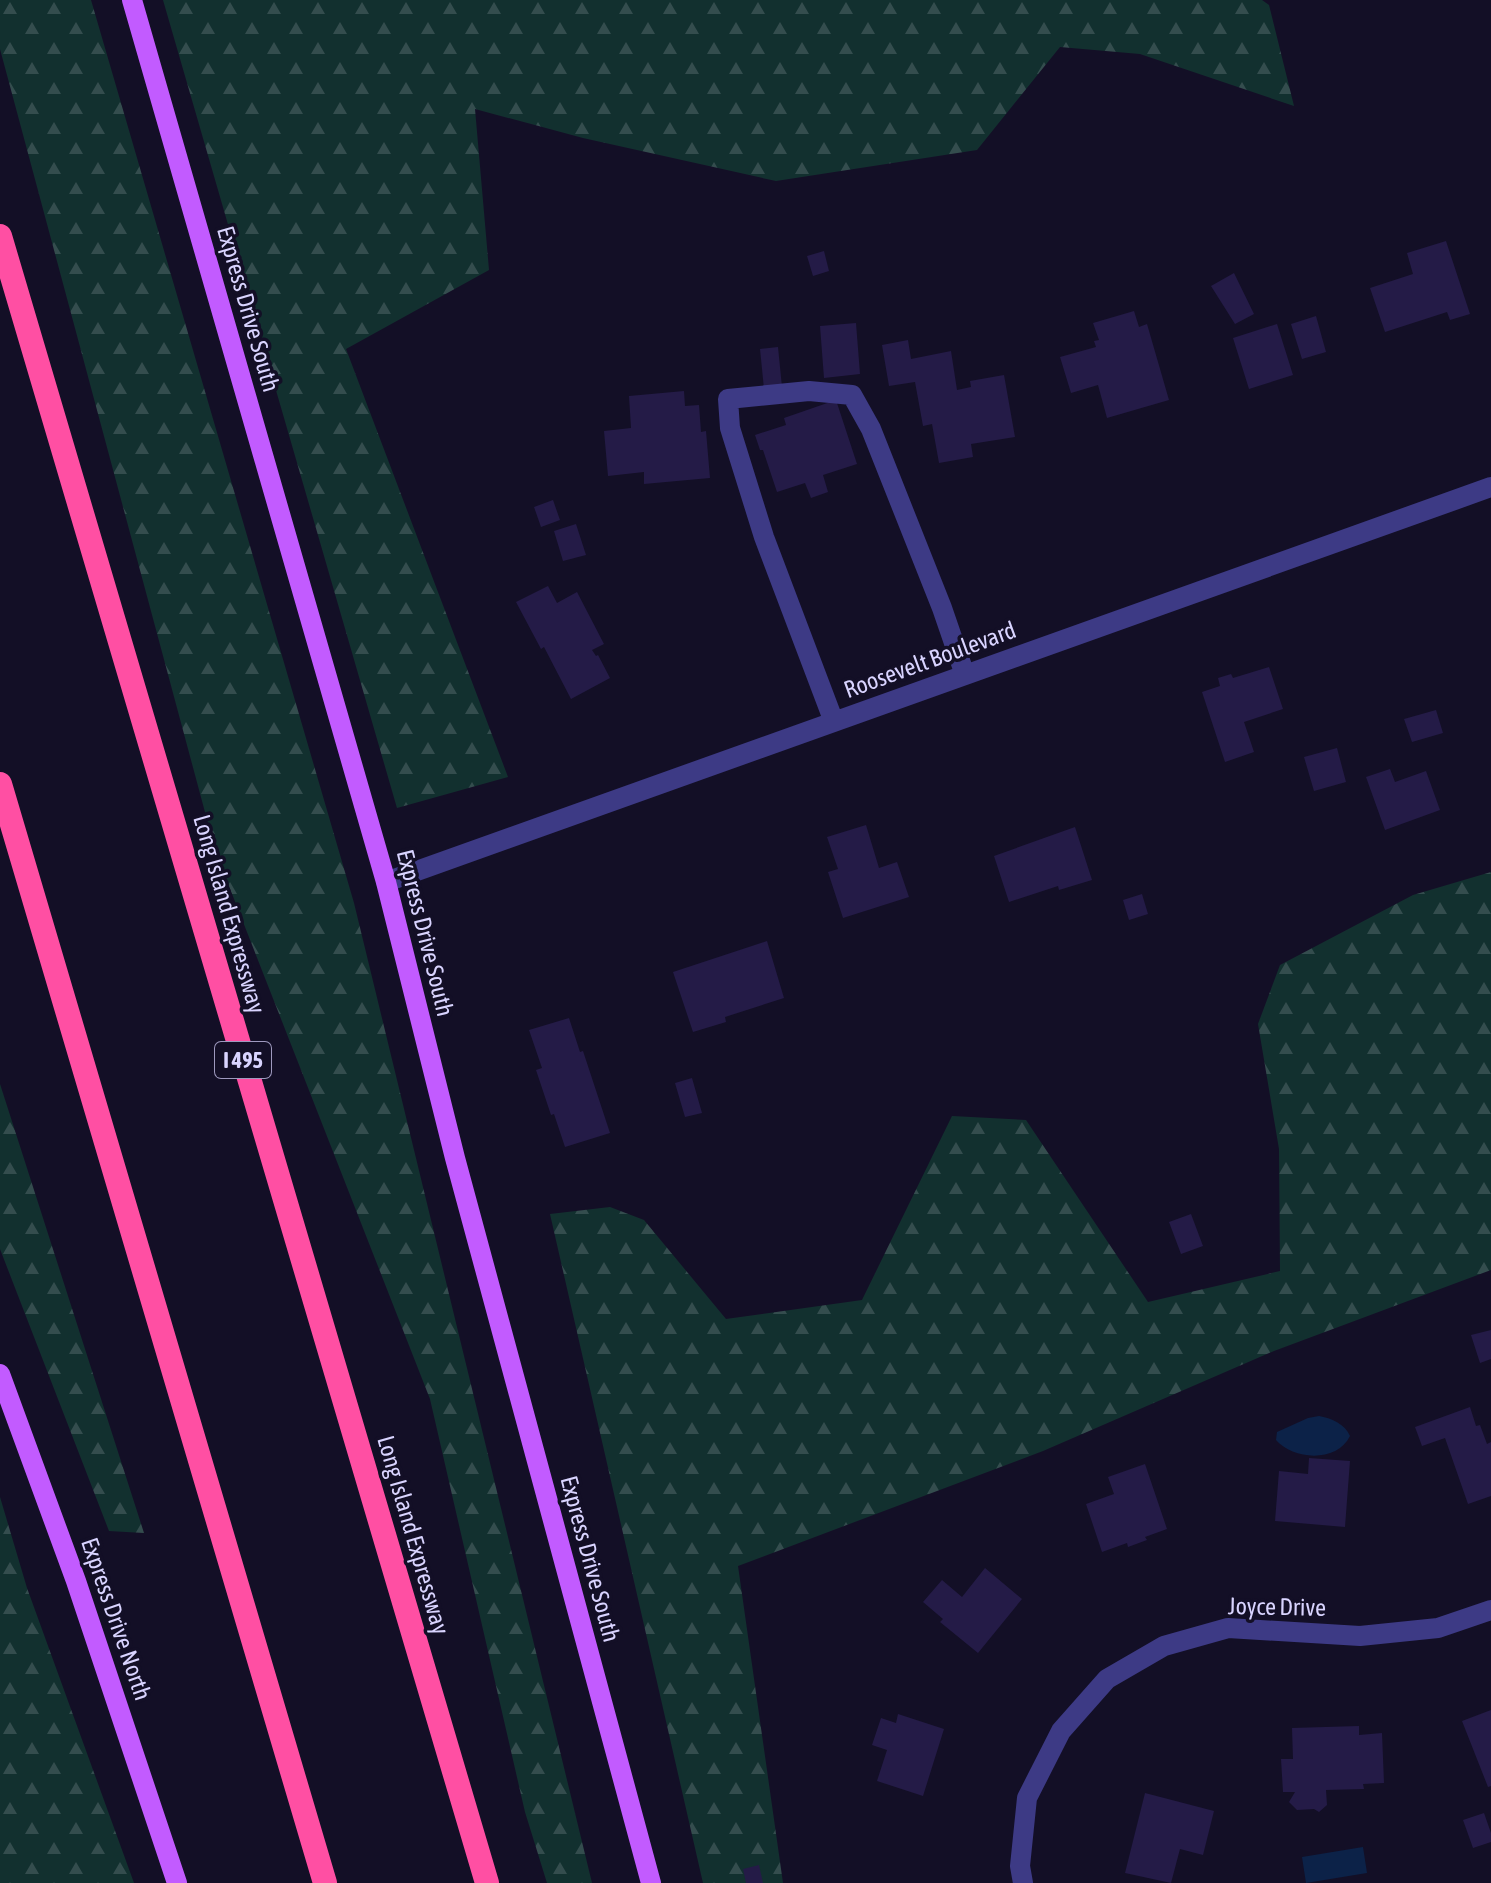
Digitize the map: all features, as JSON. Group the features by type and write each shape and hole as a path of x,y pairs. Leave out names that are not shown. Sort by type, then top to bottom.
{"highway":[{"name":"Long Island Expressway","path":"0,236 487,1883"},
{"path":"0,784 325,1883"}],"main road":[{"name":"Express Drive South","path":"132,0 386,882 455,1158 651,1883"},
{"name":"Express Drive North","path":"0,1374 76,1581 177,1883"}],"street":[{"path":"834,722 764,537 730,428 728,399 809,391 852,395 871,429 942,608 965,675"},
{"name":"Roosevelt Boulevard","path":"386,882 1491,487"},
{"name":"Joyce Drive","path":"1023,1883 1020,1866 1027,1798 1061,1731 1107,1679 1141,1659 1164,1646 1228,1628 1360,1636 1438,1628 1491,1610"}],"green space":[{"path":"0,0 91,0 354,903 592,1883 547,1883 525,1812 430,1399 216,853 0,49"},
{"path":"163,0 1262,0 1269,5 1294,106 1140,54 1060,47 977,150 776,181 583,138 475,109 489,270 346,349 508,777 397,808"},
{"path":"1491,872 1491,1270 1274,1351 1043,1451 738,1566 783,1883 703,1883 550,1214 610,1207 644,1220 726,1319 862,1300 952,1116 1026,1120 1148,1302 1280,1271 1279,1149 1258,1024 1280,965 1413,895"},
{"path":"0,1084 144,1533 109,1531 0,1249"},
{"path":"0,1497 27,1588 134,1883 0,1883"}],"water":[{"path":"1319,1416 1337,1422 1350,1436 1335,1451 1303,1455 1276,1440 1277,1432"},
{"path":"1363,1847 1367,1873 1306,1883 1302,1857"}],"building":[{"path":"1446,241 1470,314 1450,320 1447,312 1385,332 1370,288 1413,274 1407,253"},
{"path":"824,251 829,271 813,276 807,256"},
{"path":"1234,273 1254,314 1235,324 1211,286"},
{"path":"1134,311 1139,327 1147,324 1169,400 1107,418 1098,385 1071,393 1060,357 1096,347 1094,341 1099,340 1093,323"},
{"path":"1316,316 1326,352 1302,359 1291,324"},
{"path":"856,323 860,374 824,378 820,326"},
{"path":"1277,324 1293,375 1249,389 1233,338"},
{"path":"908,340 911,359 951,351 957,390 971,387 970,381 1004,375 1015,437 971,444 973,457 939,463 932,424 923,426 915,382 889,386 882,345"},
{"path":"778,347 782,387 764,389 760,349"},
{"path":"684,391 685,406 699,405 701,432 706,431 710,478 644,484 644,472 608,476 604,431 631,428 629,396"},
{"path":"836,400 857,464 823,475 828,492 811,498 805,483 777,492 755,435 786,425 784,418"},
{"path":"553,500 560,520 541,527 534,507"},
{"path":"576,524 586,555 563,561 554,531"},
{"path":"548,586 557,603 577,592 604,644 592,650 610,678 571,699 516,602"},
{"path":"1269,667 1283,709 1244,722 1254,752 1225,762 1202,692 1220,686 1218,678 1231,674 1233,678"},
{"path":"1436,710 1443,733 1412,742 1404,719"},
{"path":"1337,748 1346,782 1314,791 1304,757"},
{"path":"1390,769 1395,782 1426,771 1440,810 1385,830 1366,777"},
{"path":"866,825 879,868 897,862 909,897 843,918 828,872 838,869 827,837"},
{"path":"1075,827 1092,880 1059,890 1058,886 1009,902 994,856"},
{"path":"1142,894 1148,914 1129,920 1123,900"},
{"path":"767,941 784,998 725,1017 726,1022 693,1032 673,972"},
{"path":"569,1018 610,1133 565,1147 536,1070 542,1068 529,1030"},
{"path":"692,1078 702,1113 685,1117 675,1083"},
{"path":"1191,1214 1203,1246 1181,1254 1169,1222"},
{"path":"1491,1330 1491,1359 1480,1363 1471,1335"},
{"path":"1470,1407 1476,1426 1480,1425 1487,1444 1491,1442 1491,1496 1468,1504 1445,1438 1422,1446 1415,1427"},
{"path":"1309,1458 1350,1461 1345,1527 1275,1521 1279,1471 1308,1474"},
{"path":"1145,1464 1167,1529 1128,1547 1127,1543 1102,1552 1086,1504 1114,1494 1108,1477"},
{"path":"985,1568 1022,1599 978,1653 940,1622 943,1619 923,1602 942,1580 962,1597"},
{"path":"1491,1710 1491,1786 1488,1787 1462,1721"},
{"path":"898,1714 944,1729 923,1796 877,1781 887,1750 872,1745 881,1718 896,1723"},
{"path":"1359,1726 1359,1735 1382,1733 1384,1783 1363,1784 1364,1789 1326,1790 1327,1805 1319,1812 1314,1809 1297,1810 1289,1802 1295,1792 1283,1792 1281,1759 1293,1759 1292,1728"},
{"path":"1145,1793 1214,1811 1203,1855 1180,1849 1171,1883 1125,1873"},
{"path":"1484,1813 1491,1842 1473,1848 1463,1820"},
{"path":"759,1865 763,1883 746,1883 743,1869"}]}
